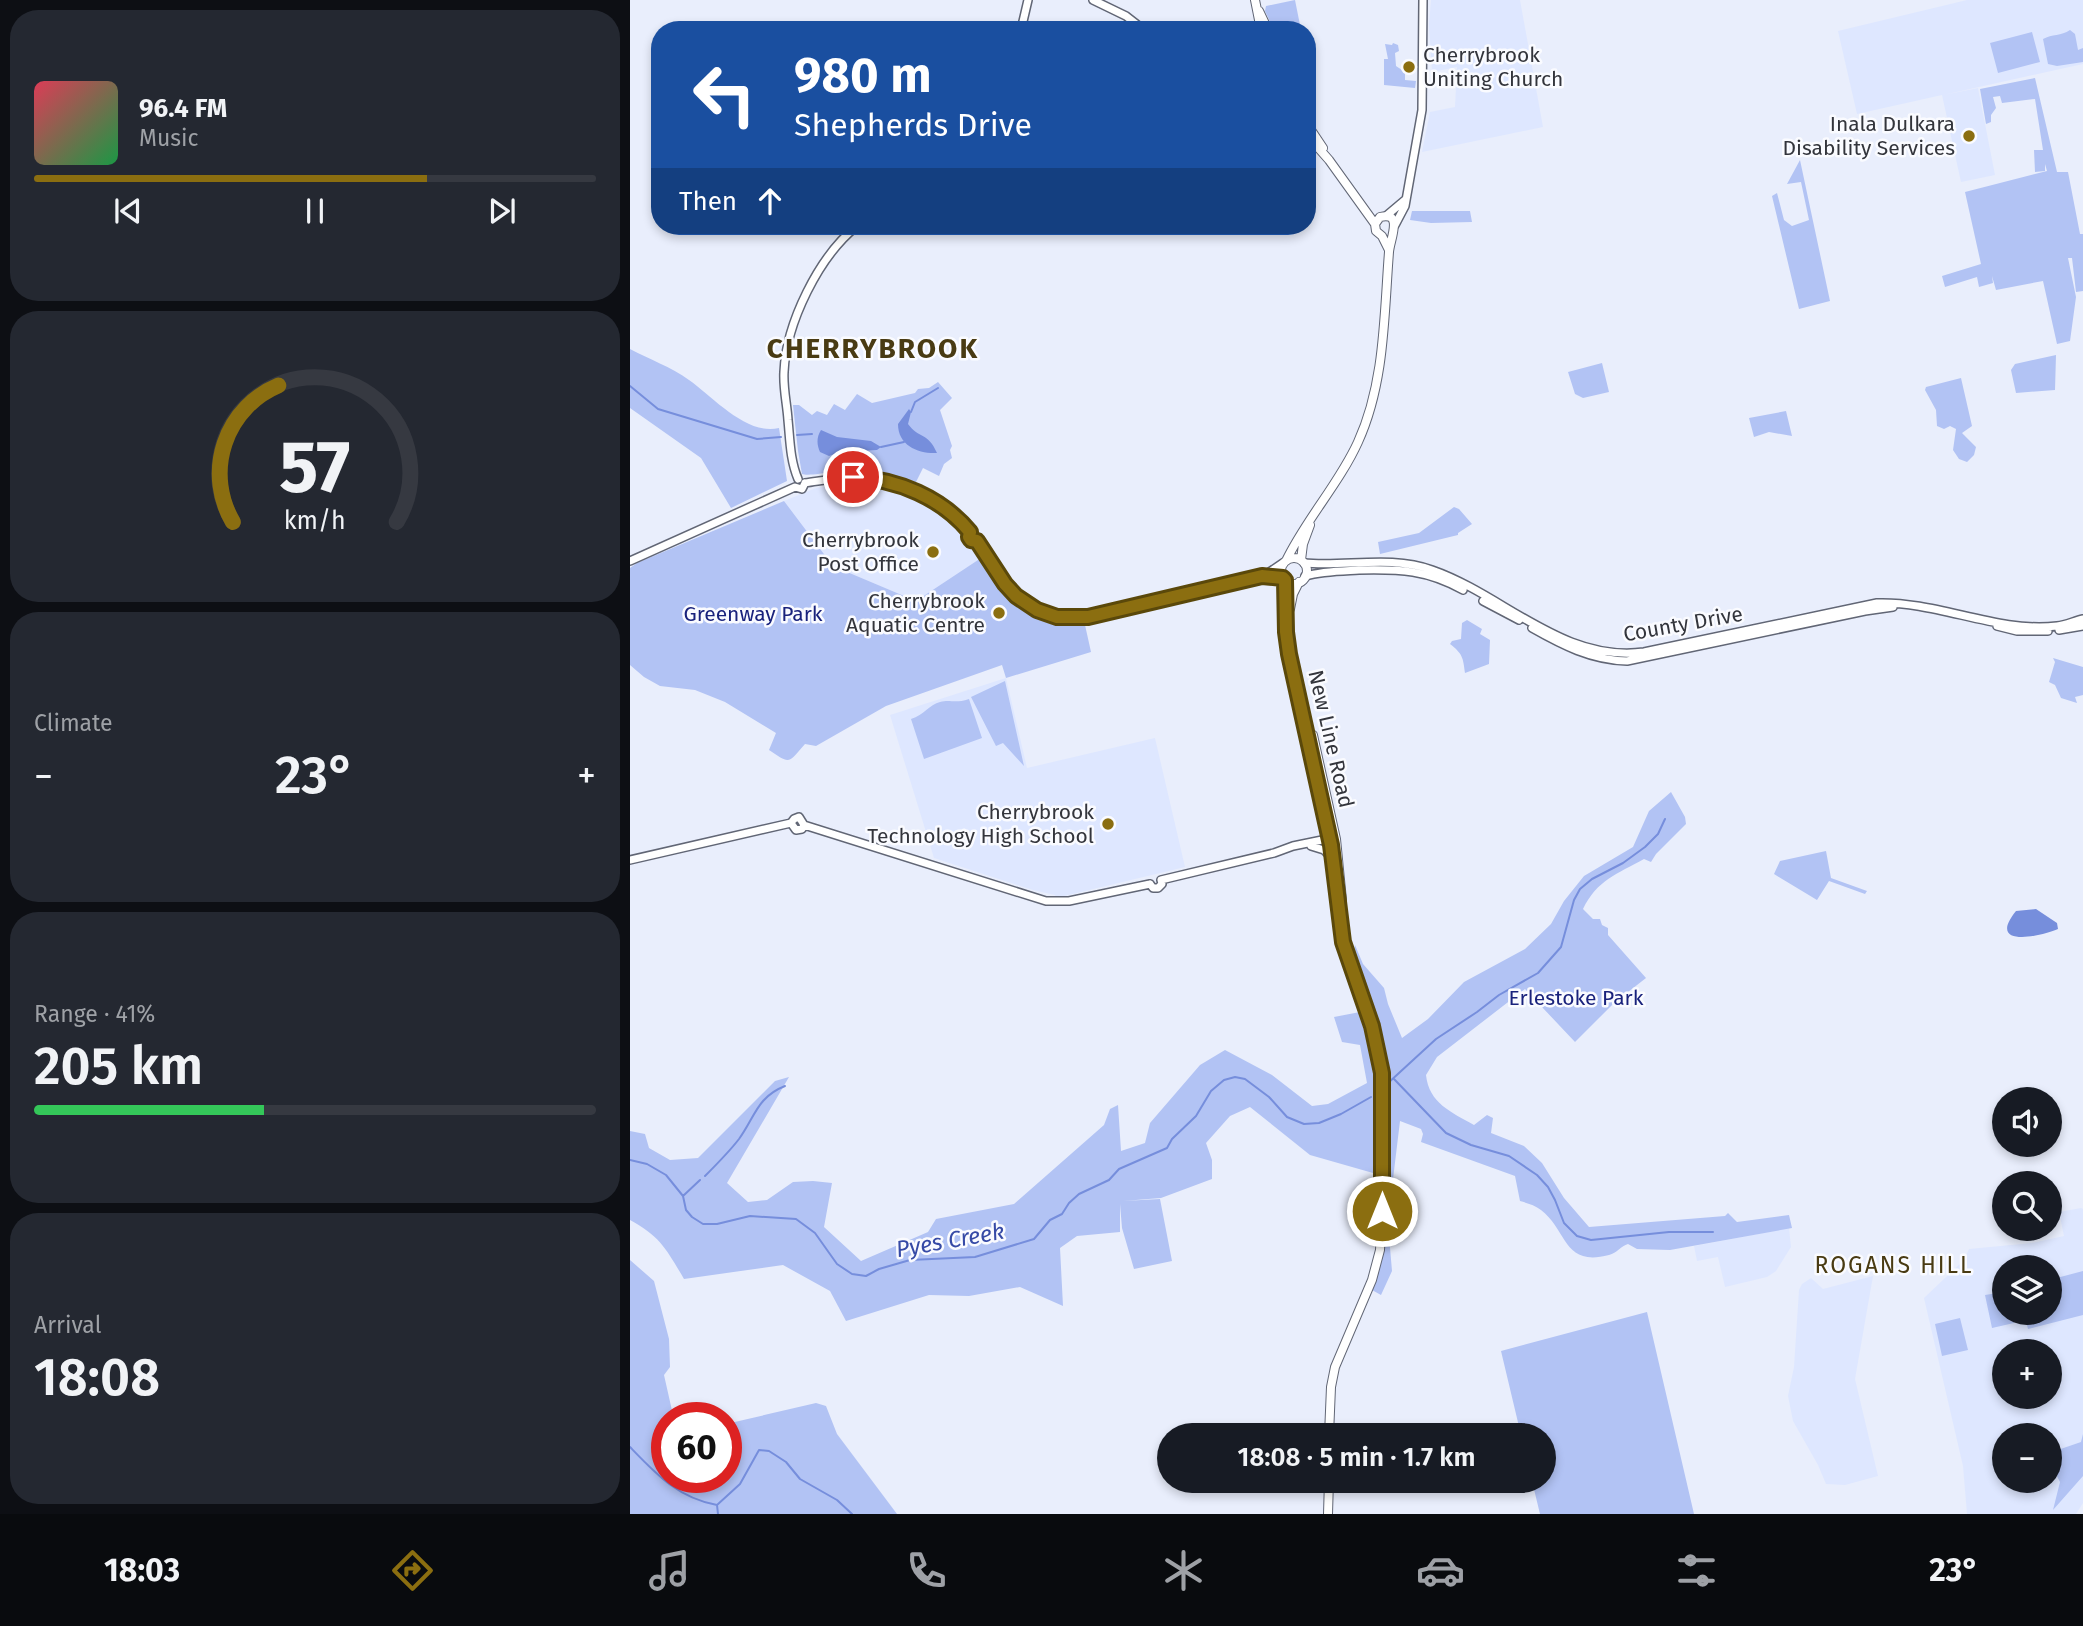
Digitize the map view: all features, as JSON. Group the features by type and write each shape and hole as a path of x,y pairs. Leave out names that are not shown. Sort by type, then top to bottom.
{"main road":[{"path":"1023,21 1028,0"},
{"path":"1093,0 1132,21"},
{"path":"1382,236 1393,229 1405,206 1422,110 1423,0"},
{"path":"1256,4 1264,21"},
{"path":"1316,137 1329,160"},
{"path":"1284,579 1281,571 1284,562 1347,463 1370,411 1380,362 1393,229 1392,219 1380,219 1359,205 1316,145"},
{"path":"1389,250 1382,236 1376,231 1380,219 1405,200"},
{"path":"799,483 792,463 784,373 794,323 827,258 847,235"},
{"path":"630,561 799,483 853,477 896,484 945,508 970,532 969,539 977,541 1016,596 1037,610 1057,617 1088,617 1262,576 1293,558 1302,562"},
{"path":"1262,576 1284,579 1292,584 1302,579 1306,570 1302,562 1303,544 1310,522"},
{"name":"County Drive","path":"1302,562 1399,563 1431,569 1576,645 1616,654 1644,652 1877,603 1907,603 2032,627 2060,626 2083,619"},
{"name":"County Drive","path":"1302,579 1326,571 1396,569 1430,575 1460,588 1569,648 1601,659 1615,660 1646,658 1877,608 1926,611 2017,631 2049,631 2083,626"},
{"name":"New Line Road","path":"1284,579 1289,654 1332,840 1337,900 1340,905"},
{"name":"New Line Road","path":"1302,579 1290,603 1290,632 1332,840 1342,900 1340,905 1343,942 1372,1026 1382,1073 1380,1250 1374,1273 1335,1367 1330,1423"},
{"path":"630,860 791,823 799,817 804,825 1046,901 1069,901 1150,884 1154,877 1161,880 1289,847 1332,840"},
{"path":"1308,844 1322,832 1326,823"},
{"path":"1308,844 1326,852 1334,862"},
{"path":"1328,1514 1329,1493"}],"shaded area":[{"path":"1431,0 1520,0 1543,127 1422,152 1430,112 1455,107 1457,67 1432,72 1429,25"},
{"path":"1967,0 2083,0 2083,64 1943,95 1978,88 1995,175 1961,182 1942,95 1857,114 1838,31"},
{"path":"909,409 911,412 908,424 934,446 937,453 917,450 902,438 898,424"},
{"path":"821,430 837,437 871,441 881,447 877,450 840,452 829,456 819,449"},
{"path":"854,484 884,488 928,505 956,527 981,558 916,601 833,566 784,501 816,488"},
{"path":"1006,678 1027,768 1155,738 1185,867 1056,898 1055,895 934,858 890,715"},
{"path":"2036,909 2057,923 2058,929 2029,937 2011,935 2007,931 2008,923 2016,911"},
{"path":"2083,1209 2083,1503 2076,1514 1967,1514 1963,1466 1924,1298 1964,1260 1969,1249 2062,1241 2062,1211"},
{"path":"1789,1228 1791,1247 1776,1271 1767,1277 1725,1287 1718,1257 1697,1261 1694,1246"},
{"path":"1873,1276 1855,1379 1878,1476 1845,1485 1826,1484 1793,1421 1788,1396 1794,1367 1799,1290 1802,1284 1811,1278 1823,1289"}],"green space":[{"path":"1295,0 1299,21 1270,21 1265,11 1266,6"},
{"path":"2070,30 2075,34 2078,50 2083,48 2083,62 2057,66 2048,64 2043,39"},
{"path":"2032,32 2040,62 1998,73 1990,43"},
{"path":"1385,44 1398,45 1399,51 1395,53 1396,66 1405,72 1405,80 1416,81 1415,88 1384,85 1384,59 1388,59"},
{"path":"2035,78 2057,172 2068,172 2080,234 2083,234 2083,291 2076,292 2072,258 2068,258 2076,297 2070,341 2057,344 2043,281 1996,290 1992,276 1993,283 1979,287 1977,277 1945,287 1942,276 1981,264 1965,192 2047,171 2045,164 2045,171 2035,172 2034,150 2043,150 2035,99 2002,103 2000,96 1993,97 1996,108 1991,115 1991,122 1986,124 1980,89"},
{"path":"1800,160 1830,301 1799,309 1772,196 1777,193 1784,220 1792,226 1809,220 1801,182 1787,184"},
{"path":"1412,211 1470,211 1472,222 1431,223 1410,220"},
{"path":"630,349 682,375 743,421 767,429 779,428 787,481 731,508 701,458 630,408"},
{"path":"2056,355 2055,390 2016,393 2011,370 2015,364"},
{"path":"1602,363 1609,392 1583,398 1575,394 1568,372"},
{"path":"1961,378 1972,426 1962,433 1976,447 1974,455 1967,462 1959,459 1953,450 1956,429 1937,426 1936,410 1925,390 1926,387"},
{"path":"938,382 952,398 940,410 952,446 952,458 944,464 939,476 923,468 915,484 864,470 802,474 793,405 799,405 812,415 817,411 827,415 834,404 845,410 857,394 872,403 915,393 918,389 929,388"},
{"path":"1786,411 1792,436 1769,432 1754,437 1749,418"},
{"name":"Greenway Park","path":"784,501 833,566 916,601 981,558 1001,587 1022,609 1049,622 1085,625 1091,652 1006,678 1002,665 886,706 816,746 805,744 792,758 786,760 769,750 776,733 725,702 695,690 660,686 630,665 630,568"},
{"path":"1454,507 1472,524 1458,535 1380,554 1378,542 1419,533"},
{"path":"1467,620 1482,629 1480,634 1490,640 1489,664 1465,673 1462,657 1450,644 1461,639 1462,623"},
{"path":"2053,658 2083,667 2083,695 2075,697 2077,703 2061,698 2055,685 2049,682 2055,662"},
{"path":"1005,681 1024,766 1003,743 996,746 971,697"},
{"path":"969,699 982,738 924,759 911,719 936,703"},
{"name":"Erlestoke Park","path":"1671,792 1686,824 1651,862 1644,859 1601,884 1583,909 1593,919 1600,919 1602,925 1608,928 1608,935 1646,978 1614,1003 1575,1042 1525,989 1437,1057 1426,1075 1428,1085 1442,1106 1474,1125 1487,1115 1493,1118 1491,1133 1524,1146 1542,1163 1564,1198 1589,1227 1725,1216 1728,1213 1737,1222 1789,1215 1792,1228 1670,1250 1637,1249 1628,1244 1609,1255 1583,1256 1574,1252 1550,1218 1541,1210 1520,1201 1515,1176 1421,1142 1421,1129 1400,1121 1390,1204 1392,1271 1381,1295 1372,1290 1386,1233 1387,1177 1310,1155 1250,1107 1230,1116 1206,1143 1212,1160 1212,1179 1161,1198 1123,1201 1160,1199 1172,1261 1134,1269 1122,1228 1120,1204 1120,1232 1077,1236 1060,1248 1063,1306 1020,1287 969,1296 929,1295 846,1321 830,1291 783,1265 684,1279 662,1245 649,1232 630,1220 630,1131 645,1134 649,1148 670,1160 698,1158 775,1081 789,1077 727,1183 748,1202 767,1200 793,1182 832,1183 824,1227 861,1261 928,1232 936,1219 1014,1204 1104,1125 1110,1109 1118,1105 1121,1151 1145,1143 1150,1123 1200,1065 1225,1050 1272,1075 1312,1106 1328,1104 1367,1083 1360,1045 1342,1042 1334,1017 1360,1012 1367,997 1353,956 1355,945 1363,964 1384,988 1402,1038 1428,1019 1464,982 1525,949 1551,924 1564,901 1584,876 1633,847 1649,811"},
{"path":"1826,851 1831,878 1867,891 1865,894 1829,881 1817,900 1774,874 1780,861"},
{"path":"630,1260 654,1281 669,1339 670,1367 664,1375 670,1402 651,1402 651,1493 742,1493 742,1420 816,1403 826,1406 837,1434 897,1514 630,1514"},
{"path":"2083,1271 2083,1315 2062,1320 2062,1277"},
{"path":"1992,1294 1992,1325 2005,1325 1992,1328 1985,1295"},
{"path":"1647,1312 1694,1514 1540,1514 1535,1493 1556,1493 1556,1423 1518,1423 1501,1351"},
{"path":"1960,1318 1968,1350 1942,1356 1935,1324"},
{"path":"2027,1325 2044,1325 2028,1329"},
{"path":"2083,1434 2083,1476 2053,1510 2057,1493 2062,1493 2062,1449 2081,1442"}],"waterway":[{"path":"630,386 658,409 757,439 781,437"},
{"path":"911,412 915,402 938,388"},
{"path":"797,435 812,434"},
{"path":"881,447 904,442"},
{"name":"Pyes Creek","path":"1387,1084 1436,1039 1499,995 1538,973 1561,947 1574,900 1580,889 1645,847 1658,834 1665,819"},
{"name":"Pyes Creek","path":"630,1160 647,1164 666,1175 683,1196 686,1210 703,1224 717,1224 750,1216 796,1219 815,1233 837,1264 852,1274 866,1276 879,1269 910,1260 975,1257 1034,1239 1050,1220 1062,1214 1079,1194 1109,1180 1119,1169 1167,1148 1172,1139 1196,1116 1211,1091 1224,1080 1235,1077 1245,1079 1269,1097 1287,1117 1304,1124 1319,1123 1371,1097"},
{"path":"1394,1079 1446,1133 1471,1145 1509,1156 1537,1175 1548,1187 1564,1223 1577,1236 1591,1240 1669,1232 1713,1232"},
{"path":"705,1176 739,1139 762,1102 785,1086"},
{"path":"683,1196 700,1180"},
{"path":"630,1447 679,1491 717,1505 740,1484 759,1450 769,1451 786,1462 800,1479 837,1500 852,1514"},
{"path":"717,1505 718,1514"}],"place":[{"name":"Cherrybrook Uniting Church","path":"1409,67"},
{"name":"Inala Dulkara Disability Services","path":"1969,136"},
{"name":"Cherrybrook Post Office","path":"933,552"},
{"name":"Cherrybrook Aquatic Centre","path":"999,613"},
{"name":"Cherrybrook Technology High School","path":"1108,824"}],"district":[{"name":"CHERRYBROOK","path":"873,348"},
{"name":"ROGANS HILL","path":"1894,1265"}],"route":[{"path":"853,477 896,484 945,508 964,524 970,532 971,540 977,541 1016,596 1029,606 1057,617 1088,617 1262,576 1285,580 1289,654 1331,845 1343,942 1372,1026 1382,1073 1382,1211"}]}
